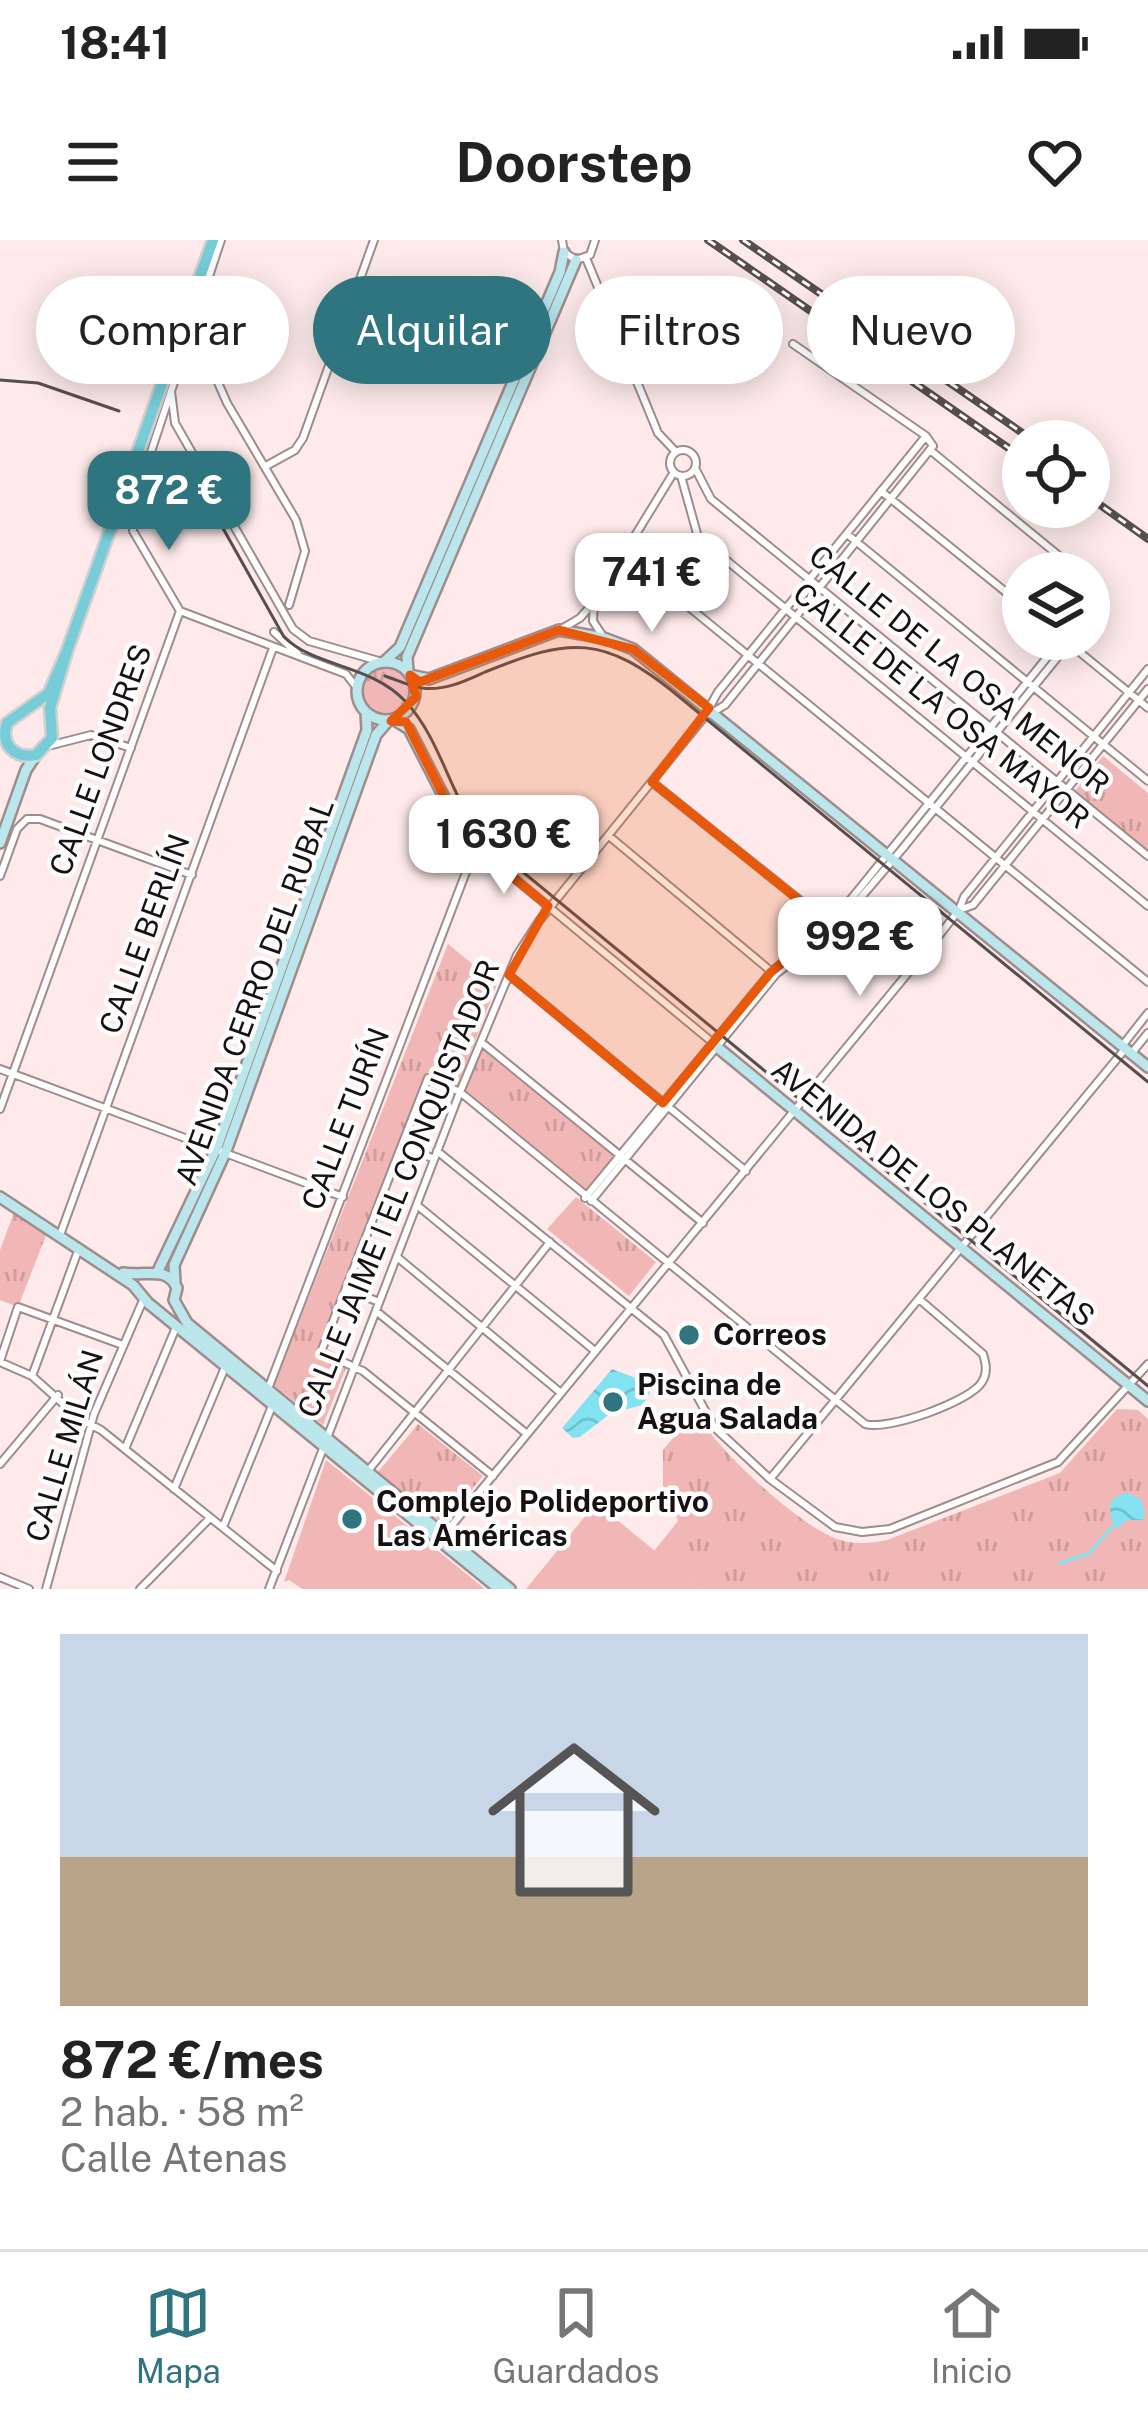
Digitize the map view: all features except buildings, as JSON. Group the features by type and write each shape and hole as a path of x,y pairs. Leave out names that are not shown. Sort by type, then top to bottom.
{"main road":[{"path":"67,651 49,723 52,739 36,755 7,748 3,725 49,693 67,651 217,240"},
{"path":"26,710 41,713 49,723"}],"street":[{"path":"148,461 217,240"},
{"path":"266,466 295,450 303,438 374,240"},
{"path":"133,503 134,530 180,611 349,676 366,712 390,721 404,715 415,699 407,657 581,259 594,250 595,240"},
{"path":"356,688 367,670 398,651 560,272 563,246 581,259 658,433 676,452"},
{"path":"793,344 926,436 932,448 1055,552"},
{"path":"219,384 296,520 305,551 285,617"},
{"path":"171,392 175,423 285,617 309,641 396,664 419,680 560,630 580,618 678,474 695,468 692,453 685,449 670,461 678,474"},
{"name":"CALLE JAIME I EL CONQUISTADOR","path":"269,1589 517,955 709,713 748,655 926,436"},
{"name":"CALLE JAIME I EL CONQUISTADOR","path":"709,713 723,706 932,448"},
{"name":"CALLE DE LA OSA MENOR","path":"695,468 711,500 1148,856"},
{"name":"CALLE DE LA OSA MAYOR","path":"678,474 698,537 1148,906"},
{"path":"881,491 1002,589"},
{"path":"847,534 1148,781"},
{"path":"624,554 1148,982"},
{"path":"595,601 593,621 604,638"},
{"path":"278,606 289,605"},
{"name":"CALLE LONDRES","path":"0,1109 180,611"},
{"path":"560,630 633,649 1148,1067"},
{"path":"274,632 303,657"},
{"name":"CALLE BERLÍN","path":"60,1235 273,648"},
{"path":"588,1199 774,973 832,927 1049,660"},
{"path":"1090,660 1148,708"},
{"path":"442,1537 795,1112 1148,669"},
{"path":"958,911 973,905 1148,688"},
{"name":"AVENIDA CERRO DEL RUBAL","path":"155,1274 222,1149 368,727 366,712"},
{"name":"CALLE TURÍN","path":"268,1389 468,867 465,838 409,729 390,721"},
{"name":"AVENIDA CERRO DEL RUBAL","path":"176,1283 174,1265 376,735 390,721"},
{"path":"49,723 64,740"},
{"path":"47,746 92,735 130,748"},
{"path":"7,748 21,769 21,784"},
{"path":"0,843 36,755"},
{"path":"652,782 832,927"},
{"path":"0,876 16,829 27,820 40,819 193,875"},
{"path":"609,836 774,973"},
{"name":"AVENIDA DE LOS PLANETAS","path":"465,838 1148,1401"},
{"path":"468,867 486,856"},
{"path":"509,975 746,1171"},
{"path":"770,1479 1126,1049 1148,1013"},
{"path":"1126,1049 1148,1033"},
{"path":"481,1042 704,1223"},
{"path":"0,1069 343,1197"},
{"path":"493,1476 354,1366 321,1352 428,1078 460,1093 865,1424 878,1427 925,1413 980,1387 986,1370 983,1354 919,1299"},
{"path":"402,1144 435,1155 664,1335 714,1427 770,1479 842,1530 890,1529 1058,1462 1148,1364"},
{"path":"0,1196 117,1272 226,1365 368,1472 499,1589"},
{"path":"418,1206 596,1351"},
{"path":"368,1472 550,1242"},
{"path":"32,1376 80,1248"},
{"path":"398,1257 561,1393"},
{"path":"117,1272 168,1275 176,1283 174,1300 187,1323 510,1589"},
{"path":"143,1296 146,1280 155,1274"},
{"path":"346,1289 380,1302"},
{"name":"CALLE MILÁN","path":"46,1589 92,1422 143,1296"},
{"path":"134,1318 147,1308 174,1300"},
{"path":"121,1344 18,1307 0,1362 32,1376 80,1420 92,1422 277,1571"},
{"path":"376,1311 526,1434"},
{"path":"125,1449 177,1325"},
{"path":"174,1489 226,1365"},
{"path":"0,1464 58,1396"},
{"path":"222,1528 273,1402"},
{"path":"140,1589 210,1518"},
{"path":"0,1577 28,1589"}],"highlighted area":[{"path":"559,630 633,649 709,708 652,782 830,925 771,972 663,1103 509,975 548,906 465,838 406,722 391,721 416,697 410,675 420,682"}],"green space":[{"path":"386,667 403,674 410,691 403,708 386,715 369,708 362,691 369,674"},
{"path":"1103,756 1148,793 1148,853 1074,792"},
{"path":"448,944 497,984 457,1088 425,1076 319,1355 346,1368 323,1425 274,1385"},
{"path":"481,1042 620,1156 588,1195 460,1092"},
{"path":"576,1197 656,1262 629,1296 547,1229"},
{"path":"16,1207 49,1228 18,1307 0,1300 0,1250"},
{"path":"1117,1409 1138,1410 1148,1419 1148,1589 702,1589 654,1551 678,1521 663,1485 663,1450 696,1411 719,1444 777,1500 832,1537 859,1543 887,1540 1060,1473"},
{"path":"418,1424 483,1476 443,1524 378,1472"},
{"name":"Complejo Polideportivo Las Américas","path":"326,1460 485,1589 302,1589 289,1580 284,1582"},
{"path":"596,1503 702,1589 526,1589"}],"water":[{"path":"612,1369 654,1385 643,1405 611,1413 573,1438 562,1428"},
{"path":"1127,1493 1141,1499 1145,1516 1127,1520 1116,1529 1110,1506"}],"waterway":[{"path":"1060,1563 1088,1554 1114,1525"}],"tram line":[{"path":"0,380 38,383 119,411"},
{"path":"183,457 284,637 312,655 377,680 406,702 430,736 466,812 490,845 1148,1386"},
{"path":"385,676 417,687 439,688 564,648 606,652 628,661 677,695 1148,1082"}],"railway":[{"path":"708,240 1002,443"},
{"path":"743,240 1004,420"},
{"path":"1110,512 1148,539"}],"place":[{"name":"Correos","path":"689,1335"},
{"name":"Piscina de Agua Salada","path":"613,1402"},
{"name":"Complejo Polideportivo Las Américas","path":"352,1519"}]}
